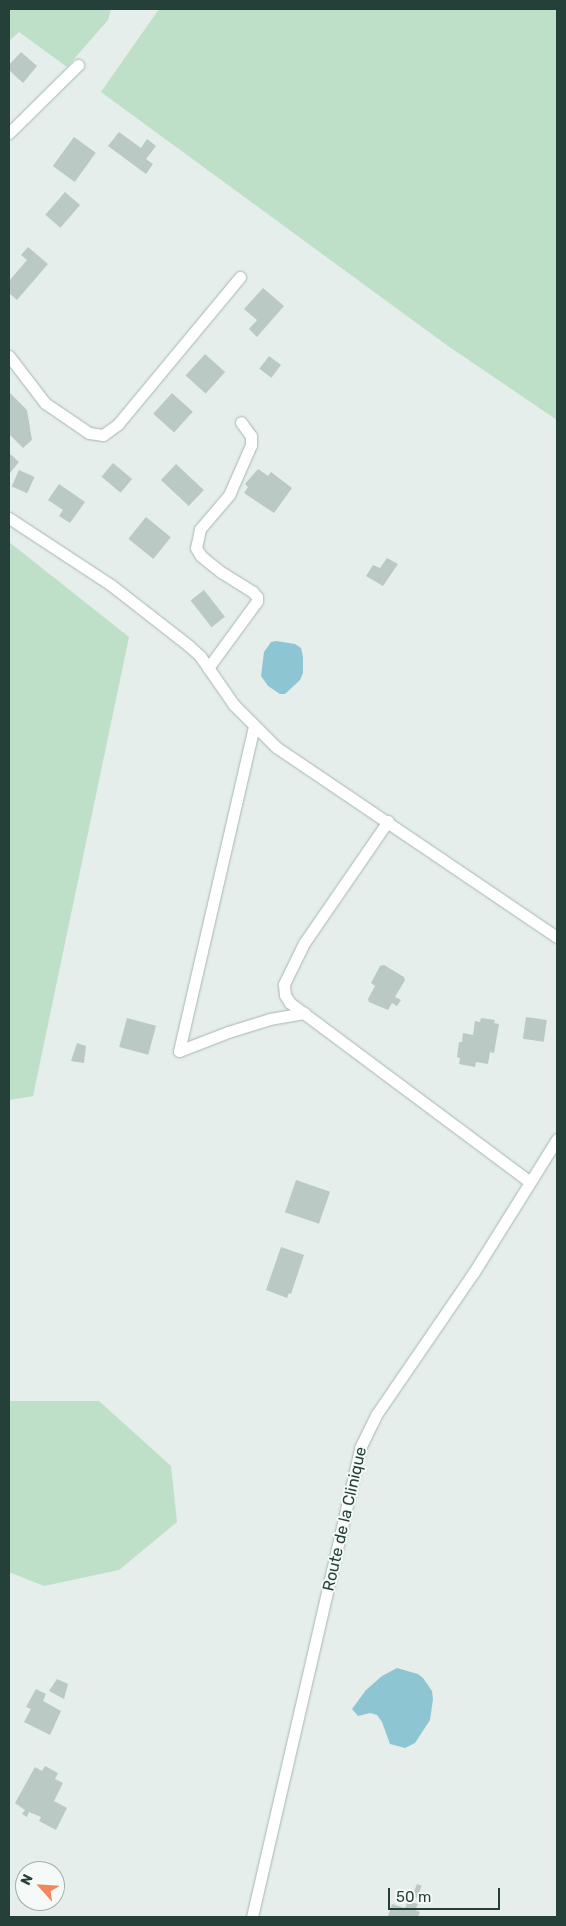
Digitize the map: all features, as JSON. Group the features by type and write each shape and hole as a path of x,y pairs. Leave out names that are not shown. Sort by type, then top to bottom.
{"street":[{"path":"9,133 78,65"},
{"path":"9,356 45,403 89,433 103,435 118,424 240,277"},
{"path":"208,668 257,602 257,597 253,592 222,573 201,556 196,548 200,529 229,495 251,445 251,436 241,422"},
{"path":"9,518 111,585 189,646 208,668 234,705 276,747 557,937"},
{"path":"254,727 179,1051 228,1032 270,1019 304,1013"},
{"path":"388,821 304,943 284,984 285,995 290,1003 530,1182"},
{"name":"Route de la Clinique","path":"252,1917 360,1448 376,1415 474,1272 557,1139"}],"green space":[{"path":"9,9 111,9 108,20 67,67 19,32 9,41"},
{"path":"159,9 557,9 557,420 448,346 101,92"},
{"path":"9,542 129,637 33,1096 9,1100"},
{"path":"9,1401 99,1401 171,1466 177,1522 119,1570 44,1586 9,1572"}],"water":[{"path":"271,642 295,644 301,648 303,657 303,673 300,680 285,694 280,694 268,686 261,676 264,652"},
{"path":"397,1668 418,1674 423,1678 432,1691 433,1699 430,1720 415,1743 405,1748 390,1744 382,1722 377,1715 370,1713 358,1716 352,1709 366,1690 382,1676"}],"building":[{"path":"21,52 37,66 23,83 9,70 9,65"},
{"path":"119,132 141,148 147,139 156,146 146,159 153,164 146,174 108,146"},
{"path":"74,137 96,153 75,182 53,166"},
{"path":"65,192 80,205 60,228 45,215"},
{"path":"28,247 48,264 17,300 9,293 9,281 27,260 21,255"},
{"path":"263,288 284,306 257,337 249,329 257,320 244,309"},
{"path":"205,354 225,372 206,394 186,376"},
{"path":"269,356 281,365 271,378 259,369"},
{"path":"9,392 27,410 32,440 23,448 9,434"},
{"path":"172,393 193,412 174,433 153,414"},
{"path":"9,453 19,462 9,474"},
{"path":"113,463 132,479 121,493 101,477"},
{"path":"176,464 204,490 189,506 161,480"},
{"path":"258,469 268,476 271,472 292,488 274,513 244,493 248,487 245,484"},
{"path":"19,470 35,477 27,493 12,486"},
{"path":"59,484 85,502 70,523 59,516 63,510 48,500"},
{"path":"146,517 171,537 153,559 128,539"},
{"path":"387,558 398,564 383,586 366,576 373,565 380,568"},
{"path":"204,590 225,617 212,627 191,600"},
{"path":"384,965 404,977 405,980 395,997 401,1000 397,1006 392,1003 388,1010 369,1002 368,999 375,986 371,983 380,966"},
{"path":"526,1017 547,1020 544,1042 523,1039"},
{"path":"127,1018 156,1026 148,1055 119,1047"},
{"path":"481,1018 495,1020 494,1023 499,1024 494,1053 490,1052 488,1064 476,1062 475,1067 459,1064 460,1058 457,1057 459,1042 462,1042 463,1033 473,1035 475,1021 480,1022"},
{"path":"77,1043 86,1046 84,1063 71,1061"},
{"path":"296,1180 330,1192 319,1224 285,1212"},
{"path":"281,1247 304,1255 291,1294 289,1293 287,1298 266,1290"},
{"path":"57,1679 68,1684 64,1699 49,1691"},
{"path":"36,1689 46,1694 43,1701 61,1711 50,1735 24,1722 31,1709 26,1707"},
{"path":"45,1766 58,1773 55,1779 63,1783 54,1801 67,1808 56,1830 39,1821 41,1817 29,1812 27,1817 22,1814 25,1810 15,1803 35,1767 42,1771"},
{"path":"417,1884 422,1886 417,1898 412,1896"},
{"path":"408,1901 418,1904 415,1910 420,1912 418,1917 388,1916 392,1904 405,1908"}]}
